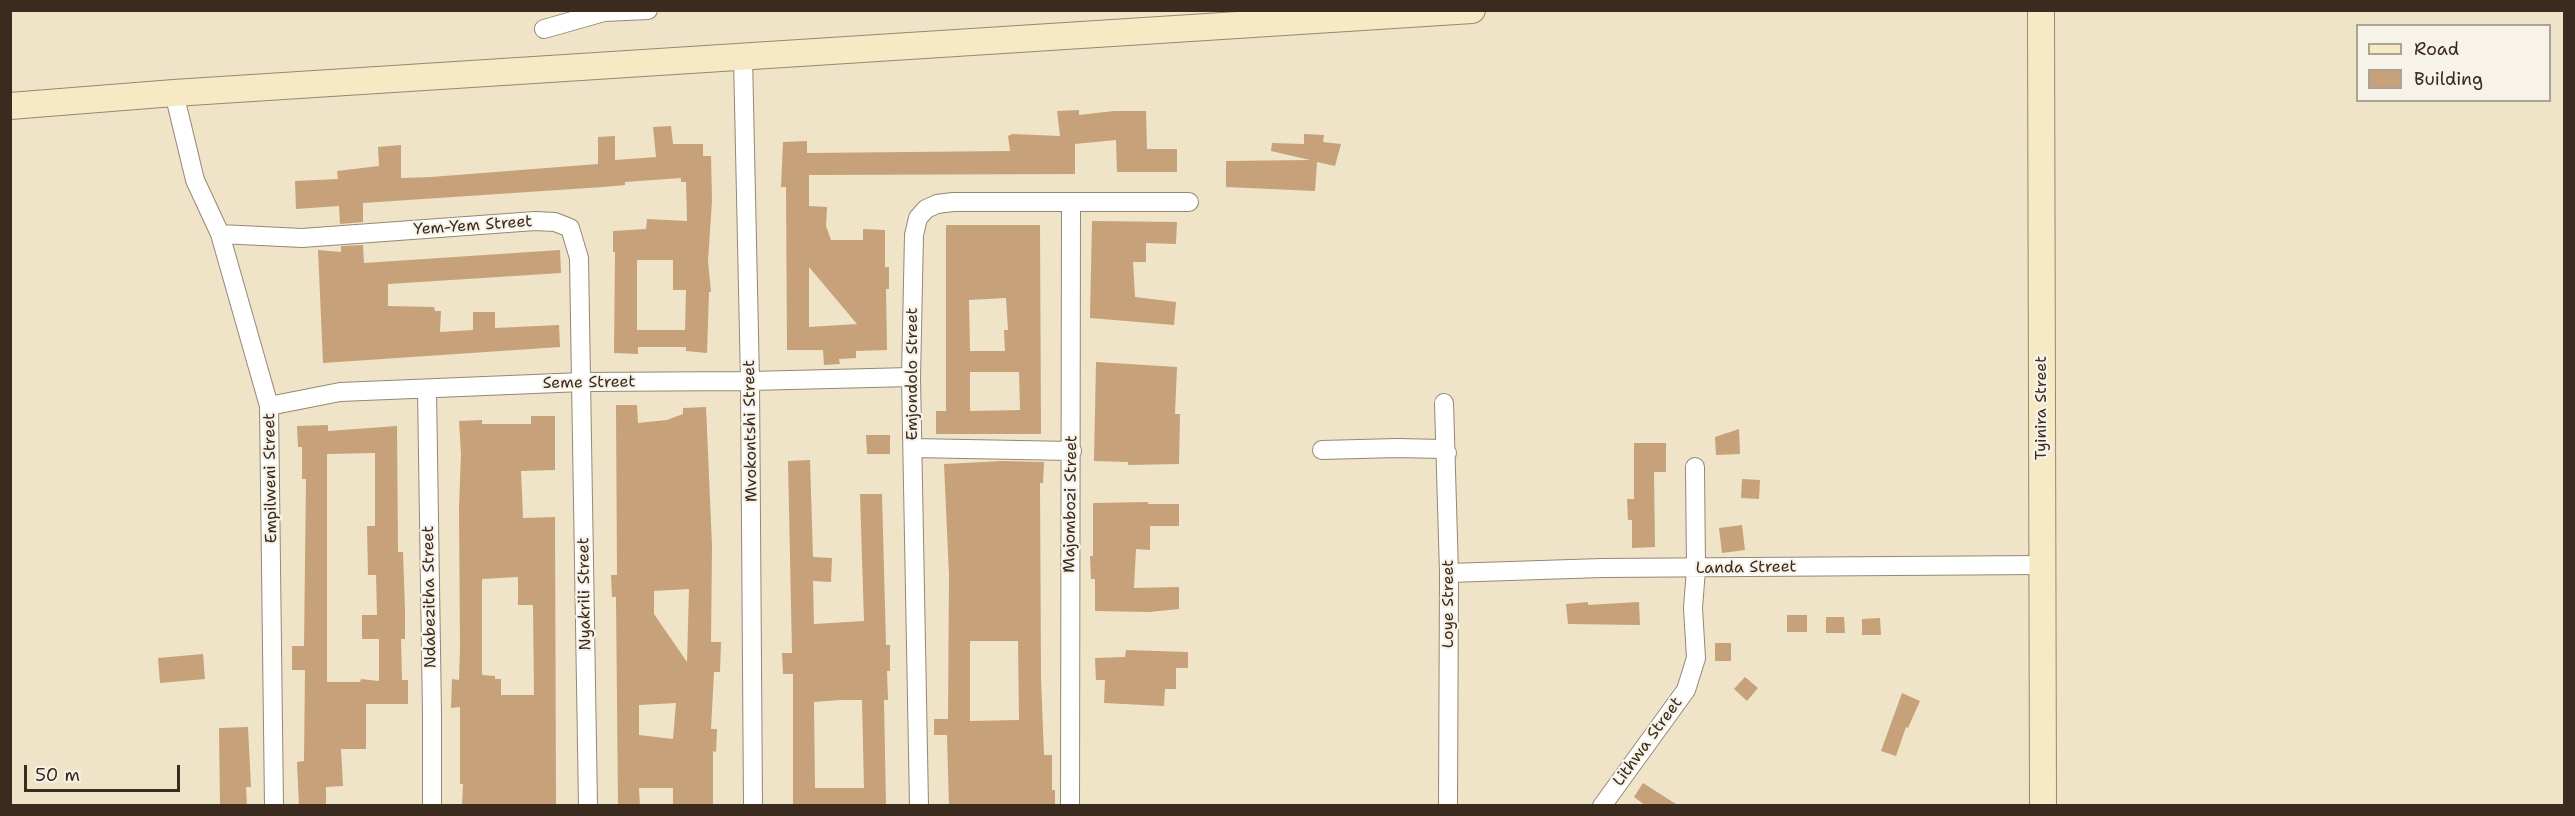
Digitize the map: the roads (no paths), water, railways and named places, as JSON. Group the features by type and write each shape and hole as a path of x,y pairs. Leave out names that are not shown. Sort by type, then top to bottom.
{"main road":[{"path":"10,106 174,93 1472,10"},
{"name":"Tyinira Street","path":"2041,10 2043,806"}],"street":[{"path":"544,29 604,12 648,10"},
{"name":"Mvokontshi Street","path":"743,57 750,381 753,806"},
{"name":"Empilweni Street","path":"174,93 195,180 220,234 269,406 274,806"},
{"name":"Emjondolo Street","path":"919,806 911,376 914,235 918,218 926,210 938,204 953,202 1189,201"},
{"name":"Majombozi Street","path":"1070,806 1071,203"},
{"name":"Yem-Yem Street","path":"220,234 302,238 535,220 555,222 570,228 579,258 582,382"},
{"name":"Seme Street","path":"269,406 340,392 582,382 750,381 911,376"},
{"name":"Nyakrili Street","path":"582,382 588,806"},
{"name":"Ndabezitha Street","path":"427,389 432,806"},
{"name":"Loye Street","path":"1444,403 1448,453 1448,806"},
{"path":"914,448 1072,451"},
{"path":"1322,450 1443,449 1448,453"},
{"name":"Lithwa Street","path":"1602,806 1686,690 1696,658 1693,608 1696,568 1695,467"},
{"name":"Landa Street","path":"1449,573 1602,568 2042,565"}]}
